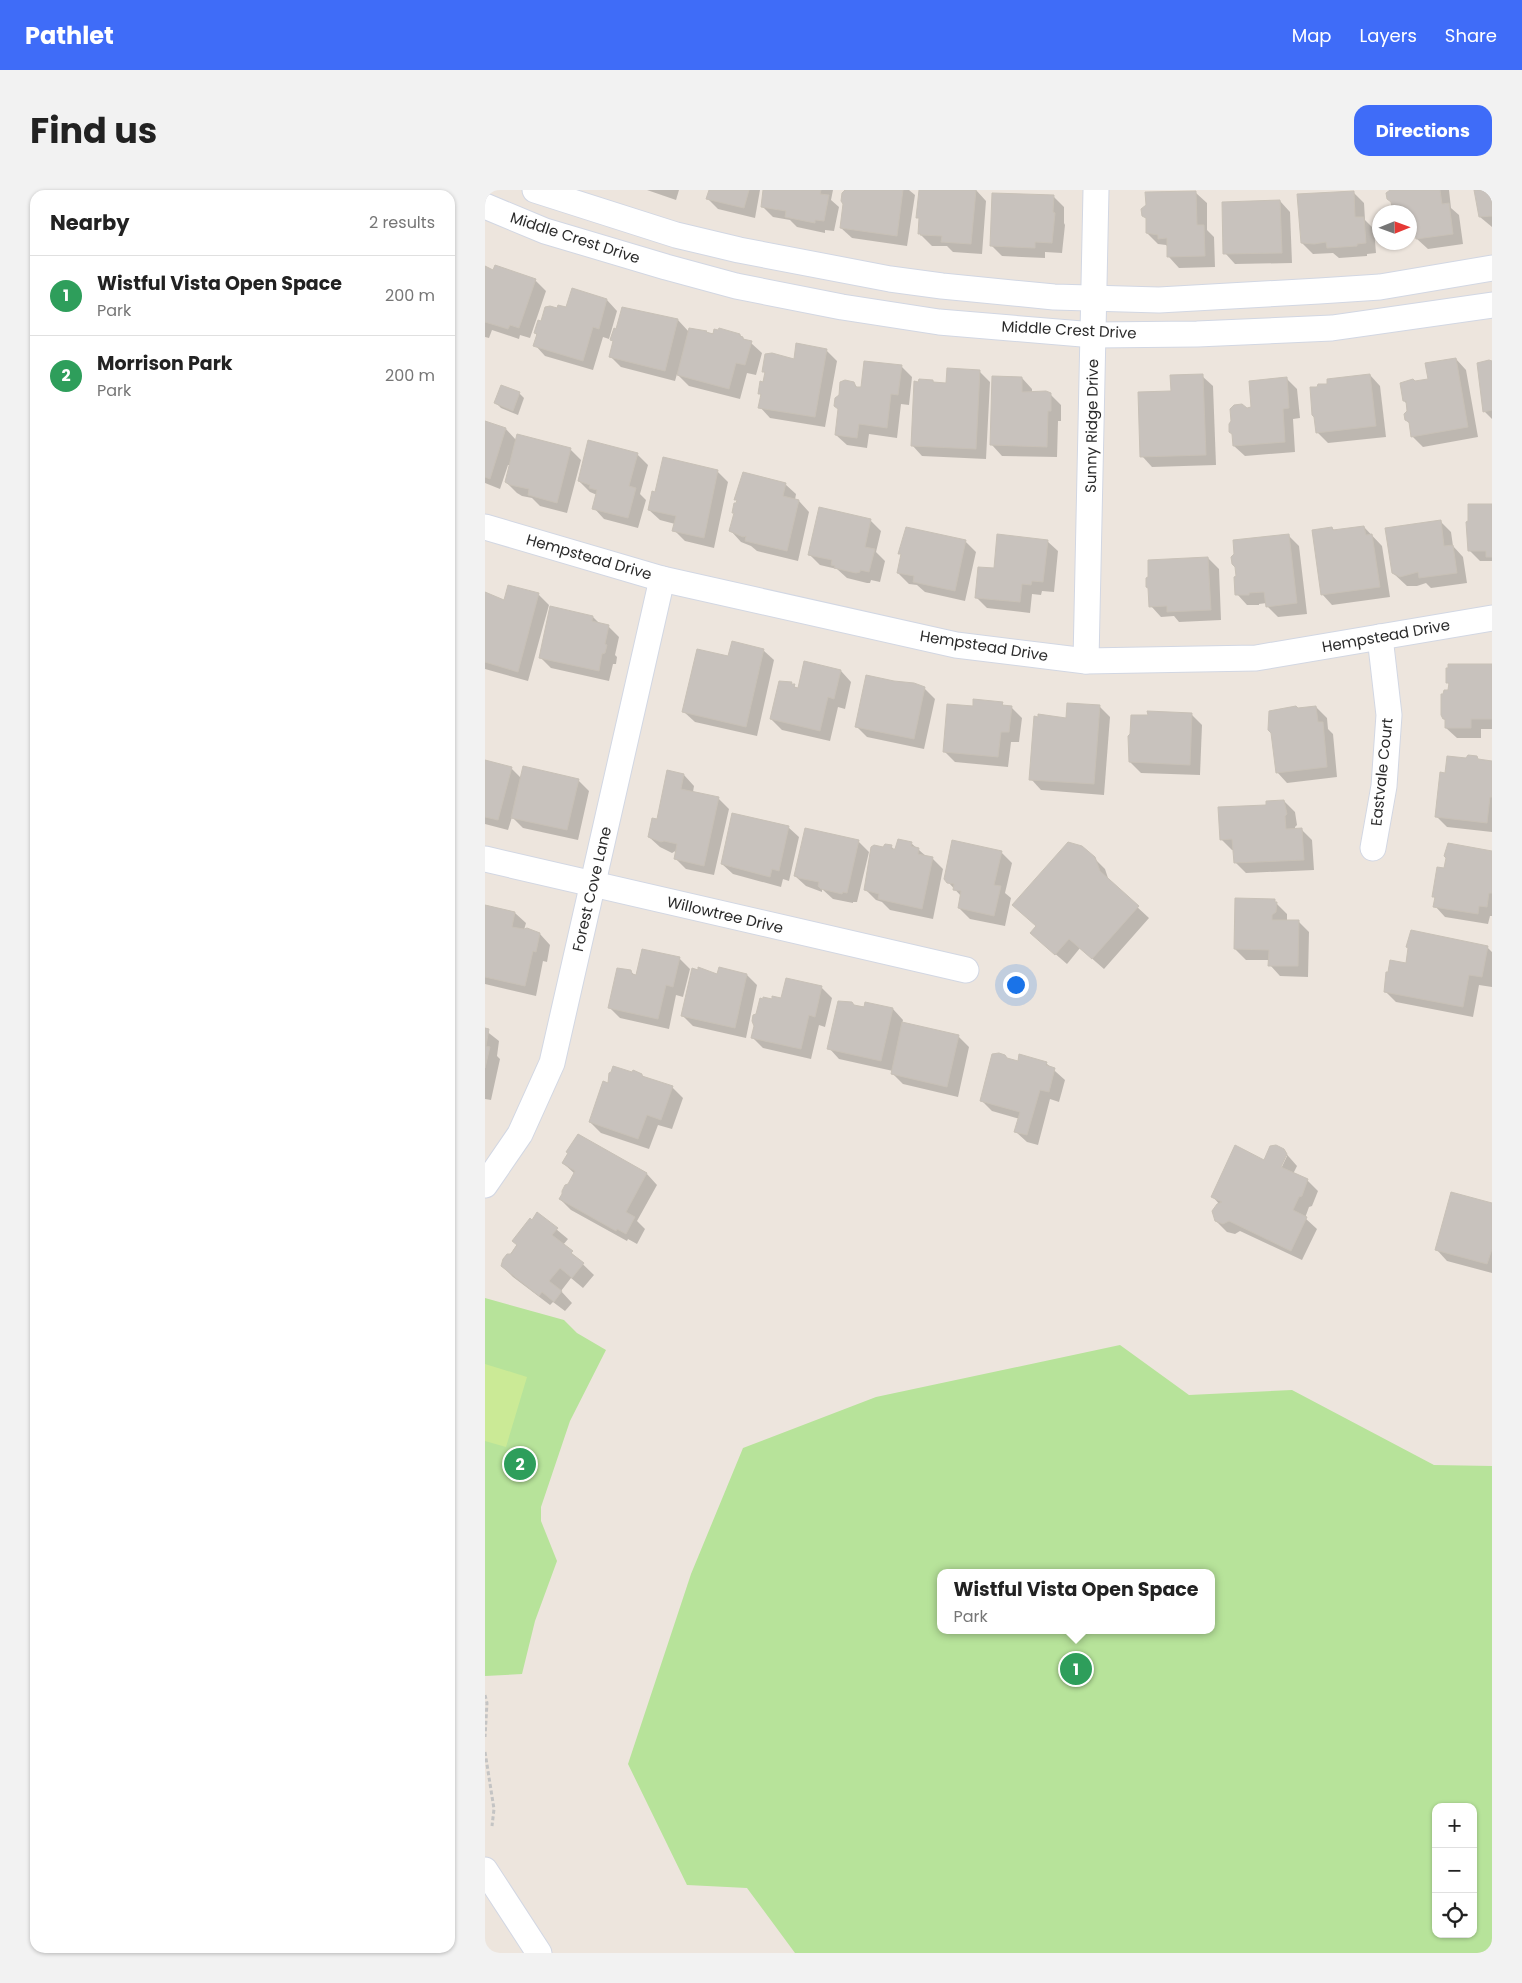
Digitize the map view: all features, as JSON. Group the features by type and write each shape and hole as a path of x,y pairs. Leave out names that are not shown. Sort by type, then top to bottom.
{"street":[{"name":"Middle Crest Drive","path":"485,206 545,230 665,267 737,286 862,310 939,322 1094,335 1197,334 1332,328 1484,306 1481,270 1380,287 1159,300 1095,299 1017,294 890,279 739,250 676,235 535,190"},
{"name":"Sunny Ridge Drive","path":"1086,661 1096,190"},
{"path":"665,267 676,235"},
{"name":"Hempstead Drive","path":"485,527 662,579 956,644 1086,661 1256,658 1492,618"},
{"name":"Forest Cove Lane","path":"485,1185 520,1134 552,1062 662,579"},
{"name":"Eastvale Court","path":"1373,848 1384,786 1389,715 1380,637"},
{"name":"Willowtree Drive","path":"485,859 966,970"},
{"path":"485,1870 539,1953"}],"path":[{"path":"485,1695 487,1703 485,1737"},
{"path":"485,1752 494,1808 492,1826"}],"green space":[{"path":"485,1298 564,1320 577,1333 606,1350 570,1421 541,1507 541,1521 557,1561 535,1621 522,1674 485,1676"},
{"path":"1120,1345 1189,1395 1292,1390 1434,1465 1492,1466 1492,1953 795,1953 747,1888 687,1885 628,1764 691,1574 743,1448 876,1397"},
{"path":"485,1364 527,1377 506,1447 485,1441"}],"building":[{"path":"709,190 749,190 744,208 706,199"},
{"path":"763,190 821,190 820,194 829,195 824,221 815,220 815,223 785,217 786,211 761,207"},
{"path":"845,190 903,190 897,236 840,228 843,204 841,201 842,193"},
{"path":"919,190 976,190 971,244 941,242 942,236 918,234 919,218 916,218"},
{"path":"1390,190 1440,190 1442,204 1449,203 1453,234 1417,239 1417,205 1392,205 1387,199 1386,193"},
{"path":"1474,190 1492,190 1492,216 1479,217"},
{"path":"1196,191 1197,225 1204,225 1205,256 1167,257 1167,238 1158,239 1158,235 1146,233 1146,218 1142,216 1141,209 1146,205 1145,192"},
{"path":"1354,191 1355,217 1364,217 1366,243 1357,244 1357,246 1327,248 1326,242 1314,244 1301,243 1297,194"},
{"path":"992,193 1054,195 1053,212 1055,213 1052,243 1035,242 1035,248 990,246"},
{"path":"1280,200 1282,253 1223,254 1222,202"},
{"path":"495,265 536,279 519,328 510,325 508,329 485,322 485,266 493,270"},
{"path":"572,288 607,299 599,329 593,327 583,361 533,346 537,334 534,333 538,320 541,321 545,307 557,308 558,305 566,307"},
{"path":"622,307 678,319 665,371 609,357 613,341 610,340 614,328 616,329"},
{"path":"689,328 713,334 714,329 718,330 719,328 740,334 743,339 752,341 745,365 736,363 729,389 677,375"},
{"path":"796,343 827,349 815,417 758,408 761,394 758,394 760,381 763,382 765,372 762,372 765,354 772,353 794,359"},
{"path":"1456,358 1468,427 1411,437 1409,422 1405,420 1404,414 1407,411 1406,401 1403,401 1400,383 1413,379 1415,381 1428,379 1425,363"},
{"path":"864,361 902,365 898,395 891,394 887,428 859,424 857,438 835,435 838,409 834,406 835,398 839,395 840,382 845,380 854,382 856,387 861,387"},
{"path":"1492,361 1492,410 1483,412 1477,363"},
{"path":"947,368 980,370 976,449 911,446 914,381 918,382 919,379 946,383"},
{"path":"1203,374 1206,455 1140,457 1138,392 1171,391 1170,375"},
{"path":"1370,374 1376,426 1316,433 1314,417 1312,415 1310,387 1317,387 1318,384 1327,384 1327,379"},
{"path":"992,376 1022,377 1022,392 1046,391 1051,393 1051,411 1048,411 1047,447 990,445"},
{"path":"1287,377 1289,408 1283,409 1285,442 1233,446 1232,434 1229,432 1231,421 1230,409 1234,405 1242,404 1247,408 1251,407 1249,381"},
{"path":"501,385 520,392 513,411 494,403"},
{"path":"485,421 506,428 490,479 485,477"},
{"path":"517,434 571,448 557,503 528,495 529,489 505,482"},
{"path":"588,440 638,453 629,486 636,488 628,518 592,509 597,490 589,488 590,485 578,481"},
{"path":"663,457 718,470 704,538 672,531 676,516 648,510 652,491 655,492"},
{"path":"743,472 786,483 783,496 799,500 787,551 745,541 746,536 743,537 729,531 734,513 732,513 734,503 737,500 734,500"},
{"path":"1468,504 1492,504 1492,557 1486,557 1486,551 1468,551 1466,522 1468,521"},
{"path":"819,507 871,519 865,547 875,549 869,572 860,570 860,572 856,573 834,568 835,566 831,565 832,560 808,555"},
{"path":"1441,520 1444,546 1453,545 1457,573 1419,578 1418,572 1400,577 1392,573 1385,528"},
{"path":"1364,526 1366,535 1372,534 1380,587 1321,595 1312,530 1332,527 1333,530"},
{"path":"906,527 966,540 955,591 913,582 914,576 897,573 901,554 898,554"},
{"path":"997,534 1048,540 1043,582 1032,581 1031,585 1022,584 1020,602 975,598 978,567 994,568"},
{"path":"1289,534 1297,603 1266,607 1264,592 1235,595 1234,577 1236,576 1231,557 1234,554 1233,540"},
{"path":"1208,557 1211,610 1167,612 1167,606 1149,607 1148,588 1146,587 1148,560"},
{"path":"508,585 539,593 518,672 485,662 485,592 504,600"},
{"path":"550,606 593,616 592,621 609,625 605,644 607,645 605,653 602,654 599,671 539,658"},
{"path":"732,641 764,649 746,727 682,712 697,649 728,656"},
{"path":"804,661 841,670 834,699 828,697 820,731 770,719 779,681 792,682 791,684 795,684 794,687 798,688"},
{"path":"1448,664 1492,664 1492,719 1471,719 1471,728 1445,728 1445,719 1441,715 1441,694 1443,694 1444,690 1448,690 1449,683 1446,683 1446,668 1448,668"},
{"path":"866,675 914,683 925,687 914,739 855,727"},
{"path":"973,699 1003,702 1002,705 1012,706 1009,732 1001,732 998,757 943,752 947,704 973,706"},
{"path":"1067,703 1100,705 1094,784 1029,780 1034,716 1038,717 1038,714 1066,718"},
{"path":"1296,706 1298,708 1316,706 1318,722 1323,722 1327,767 1276,773 1271,733 1268,730 1269,711"},
{"path":"1147,711 1192,713 1190,765 1129,762 1128,736 1130,734 1131,715 1148,715"},
{"path":"1468,755 1492,761 1492,797 1490,797 1487,823 1435,817 1440,772 1445,773 1447,756 1466,758"},
{"path":"485,760 512,767 498,820 485,817"},
{"path":"523,766 579,779 567,830 511,818"},
{"path":"667,770 684,774 681,789 719,797 704,866 674,859 677,844 661,842 648,837 652,818 657,819"},
{"path":"1284,800 1287,814 1285,816 1286,829 1302,828 1304,860 1234,863 1232,839 1220,840 1218,807 1266,805 1266,801"},
{"path":"732,813 789,826 779,871 772,869 770,877 721,864"},
{"path":"805,828 859,840 847,893 843,892 842,894 821,889 818,886 819,882 794,876"},
{"path":"898,839 912,842 911,846 919,848 918,854 933,857 922,909 878,899 879,894 864,890 871,847 874,845 883,847 885,844 892,845 891,849 895,849"},
{"path":"952,840 1002,851 994,885 1001,886 994,916 958,908 961,891 953,890 954,884 947,883 944,879"},
{"path":"1068,842 1082,846 1095,857 1100,871 1139,906 1092,959 1069,939 1055,955 1030,933 1036,926 1012,905"},
{"path":"1448,843 1492,851 1492,893 1489,893 1487,907 1479,906 1478,914 1433,907 1435,897 1432,897 1437,867 1444,868 1446,858 1444,856"},
{"path":"1235,898 1275,899 1275,902 1277,902 1276,912 1272,915 1272,920 1299,920 1298,966 1268,966 1269,950 1234,949"},
{"path":"485,905 515,912 512,927 527,928 540,933 536,952 533,951 525,986 485,977"},
{"path":"1411,930 1488,946 1482,977 1469,975 1463,1007 1384,992 1386,972 1388,972 1390,960 1406,963 1408,948 1406,947"},
{"path":"642,949 680,957 673,987 666,985 658,1019 608,1008 617,968 631,970 632,974 636,975"},
{"path":"698,967 717,974 719,967 747,974 735,1028 681,1016 692,968 698,970"},
{"path":"786,978 822,986 815,1017 809,1015 801,1049 751,1038 754,1026 752,1021 753,1015 756,1014 760,998 772,999 772,996 781,998"},
{"path":"838,1001 852,1002 854,1005 864,1007 865,1002 893,1008 881,1061 827,1049"},
{"path":"902,1022 959,1035 947,1087 891,1074"},
{"path":"485,1028 489,1029 486,1046 490,1047 485,1068"},
{"path":"999,1053 1007,1058 1018,1061 1019,1054 1047,1062 1046,1065 1055,1068 1049,1092 1040,1090 1027,1135 1014,1132 1020,1112 980,1101 992,1054"},
{"path":"613,1066 632,1072 633,1070 642,1074 642,1076 673,1086 661,1120 647,1115 638,1139 589,1122 603,1081 608,1083 609,1073"},
{"path":"578,1134 647,1173 626,1212 635,1217 626,1234 617,1229 616,1231 559,1199 565,1185 568,1184 575,1171 562,1163 568,1153 566,1152"},
{"path":"1235,1145 1264,1160 1270,1146 1276,1145 1284,1149 1287,1154 1281,1167 1308,1179 1302,1196 1299,1197 1293,1210 1307,1217 1291,1251 1229,1221 1223,1224 1215,1221 1212,1211 1217,1204 1222,1202 1211,1197"},
{"path":"1451,1192 1492,1203 1492,1249 1487,1264 1435,1250"},
{"path":"537,1212 558,1228 552,1235 573,1251 571,1253 584,1263 572,1278 560,1268 549,1281 562,1291 554,1302 542,1292 539,1296 501,1266 503,1259 507,1254 511,1254 517,1245 512,1241"}],"place":[{"name":"Morrison Park","path":"520,1464"},
{"name":"Wistful Vista Open Space","path":"1076,1669"}]}
